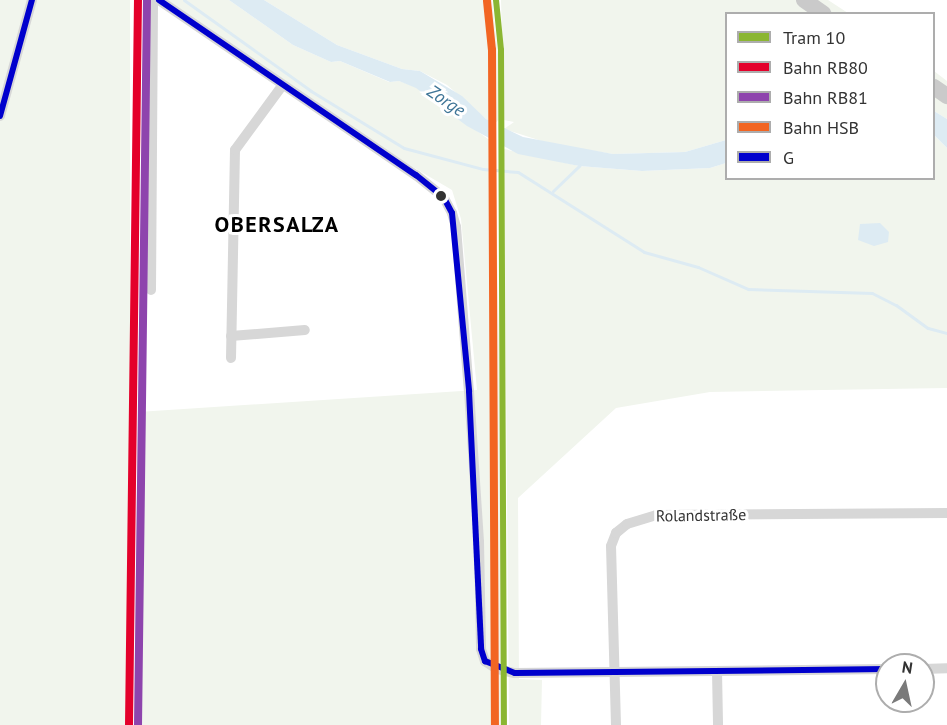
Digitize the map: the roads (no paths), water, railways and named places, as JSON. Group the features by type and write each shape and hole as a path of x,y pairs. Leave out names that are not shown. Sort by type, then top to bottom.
{"main road":[{"path":"804,0 821,12"}],"street":[{"path":"0,116 32,0"},
{"path":"151,290 153,0"},
{"path":"159,0 282,86 416,175 444,198 456,227 479,542 481,649 485,661 505,671 717,672 875,669"},
{"path":"231,358 235,150 282,86"},
{"path":"231,336 305,330"},
{"name":"Rolandstraße","path":"616,725 612,546 616,533 627,524 656,515 947,513"},
{"path":"717,672 718,725"}],"water":[{"name":"Zorge","path":"229,0 264,0 337,45 402,69 420,71 462,96 486,119 523,137 613,154 685,152 725,140 725,163 710,168 642,171 579,166 518,154 467,126 416,88 399,81 390,82 340,61 331,62 293,45"},
{"path":"935,112 947,119 947,148 935,136"},
{"path":"880,223 889,232 888,242 874,246 858,240 860,224"}],"waterway":[{"path":"184,0 311,91 404,148 483,169 518,172 644,252 698,267 748,289 872,293 896,305 928,328 947,333"},
{"path":"553,191 580,165"}],"tram line":[{"name":"10","path":"496,0 501,50 504,725"}],"rail line":[{"name":"RB80","path":"129,725 138,0"},
{"name":"RB81","path":"138,725 147,0"},
{"name":"HSB","path":"487,1 492,50 495,725"}],"district":[{"name":"OBERSALZA","path":"277,225"}]}
